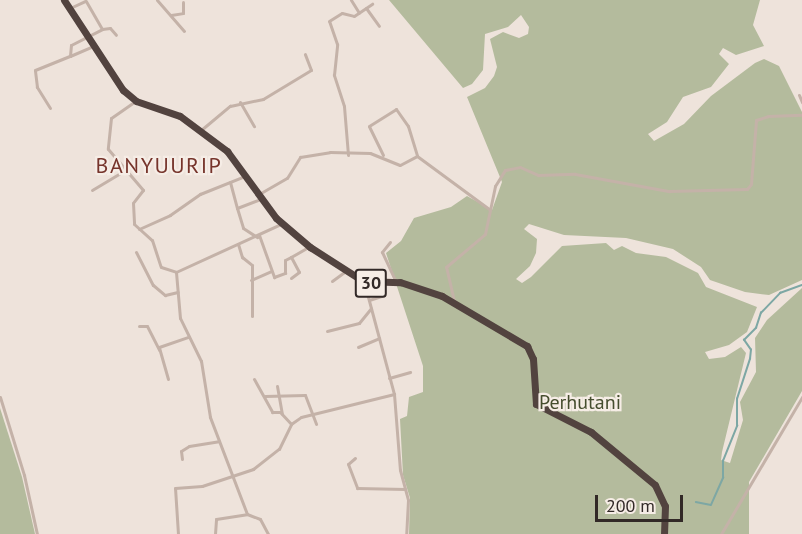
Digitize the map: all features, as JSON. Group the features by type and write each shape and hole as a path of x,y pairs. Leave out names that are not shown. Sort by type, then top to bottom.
{"highway":[{"name":"30","path":"64,0 112,77 136,101 180,116 232,156 282,224 310,246 363,280 381,283 395,282 455,303 529,348 538,407 591,432 658,488 665,506 664,534"}],"street":[{"path":"70,8 86,0 102,29"},
{"path":"157,0 184,31"},
{"path":"351,0 359,13"},
{"path":"171,15 183,13 183,2"},
{"path":"348,155 344,106 334,75 337,44 329,21 342,13 354,16 372,4"},
{"path":"366,8 379,26"},
{"path":"70,56 71,45 102,29 108,27 116,35"},
{"path":"50,108 37,87 35,69 93,46"},
{"path":"201,130 220,112 240,102 263,99 311,70 304,54"},
{"path":"798,95 802,102"},
{"path":"136,101 111,118 108,149 143,190 132,206 138,229 152,240 161,267 176,272 282,224"},
{"path":"240,102 254,126"},
{"path":"383,156 369,126 396,109 408,126 417,156 489,209"},
{"path":"455,303 446,267 482,238 499,176 507,169 520,167 538,175 575,174 652,190 747,189 751,184 756,120 802,115"},
{"path":"237,208 287,178 300,157 330,152 383,156 400,165 417,156"},
{"path":"92,190 125,170"},
{"path":"138,229 170,215 200,194 247,175"},
{"path":"230,182 243,228 258,236 274,277 284,274 285,260 310,246"},
{"path":"390,242 382,252 395,282"},
{"path":"238,244 242,257 252,265 252,316"},
{"path":"136,252 140,271 162,293 178,292"},
{"path":"291,257 299,272 291,278"},
{"path":"332,281 349,269"},
{"path":"251,279 272,271"},
{"path":"176,272 180,318 201,361 210,417 247,514"},
{"path":"363,280 394,394 400,470 405,489 406,534"},
{"path":"369,300 384,295 381,283"},
{"path":"327,331 359,323 371,308"},
{"path":"140,326 147,326 159,350 168,379"},
{"path":"159,350 163,345 188,337"},
{"path":"358,347 378,338"},
{"path":"388,378 410,372"},
{"path":"254,379 258,393 265,396 305,395 316,424"},
{"path":"277,386 281,414"},
{"path":"178,534 175,488 234,477 253,469 279,449 291,424 313,413 394,394"},
{"path":"265,396 272,412 281,414 291,424"},
{"path":"0,397 24,475 37,534"},
{"path":"720,534 802,397"},
{"path":"182,459 181,451 189,446 219,441"},
{"path":"356,458 348,464 357,488 405,489"},
{"path":"215,534 216,519 247,514 261,520 267,534"}],"green space":[{"name":"Perhutani","path":"389,0 760,0 753,25 764,46 736,55 723,48 719,54 729,64 711,87 683,97 667,122 648,134 654,141 684,124 711,96 755,63 764,59 779,66 802,112 802,280 769,295 745,292 710,280 701,267 673,249 626,238 564,235 529,224 524,229 537,239 536,253 530,266 516,279 522,283 531,277 562,246 606,243 614,250 622,246 636,253 666,257 698,273 706,287 757,307 747,332 729,345 705,352 709,359 725,357 741,347 746,353 722,452 721,460 730,463 743,420 740,402 756,372 755,338 767,320 802,288 802,391 749,482 749,534 409,534 410,498 403,475 400,419 407,416 409,397 423,392 423,366 386,253 401,241 414,218 451,207 467,196 492,210 502,182 467,97 485,88 494,76 497,67 490,39 503,32 519,38 528,34 529,27 521,15 508,27 485,34 483,70 472,84 463,88"},
{"path":"0,408 22,477 35,534 0,534"}],"waterway":[{"path":"696,502 711,505 723,478 723,461 737,426 737,399 750,359 751,350 744,340 756,328 761,313 780,293 802,285"}],"district":[{"name":"BANYUURIP","path":"159,166"}]}
